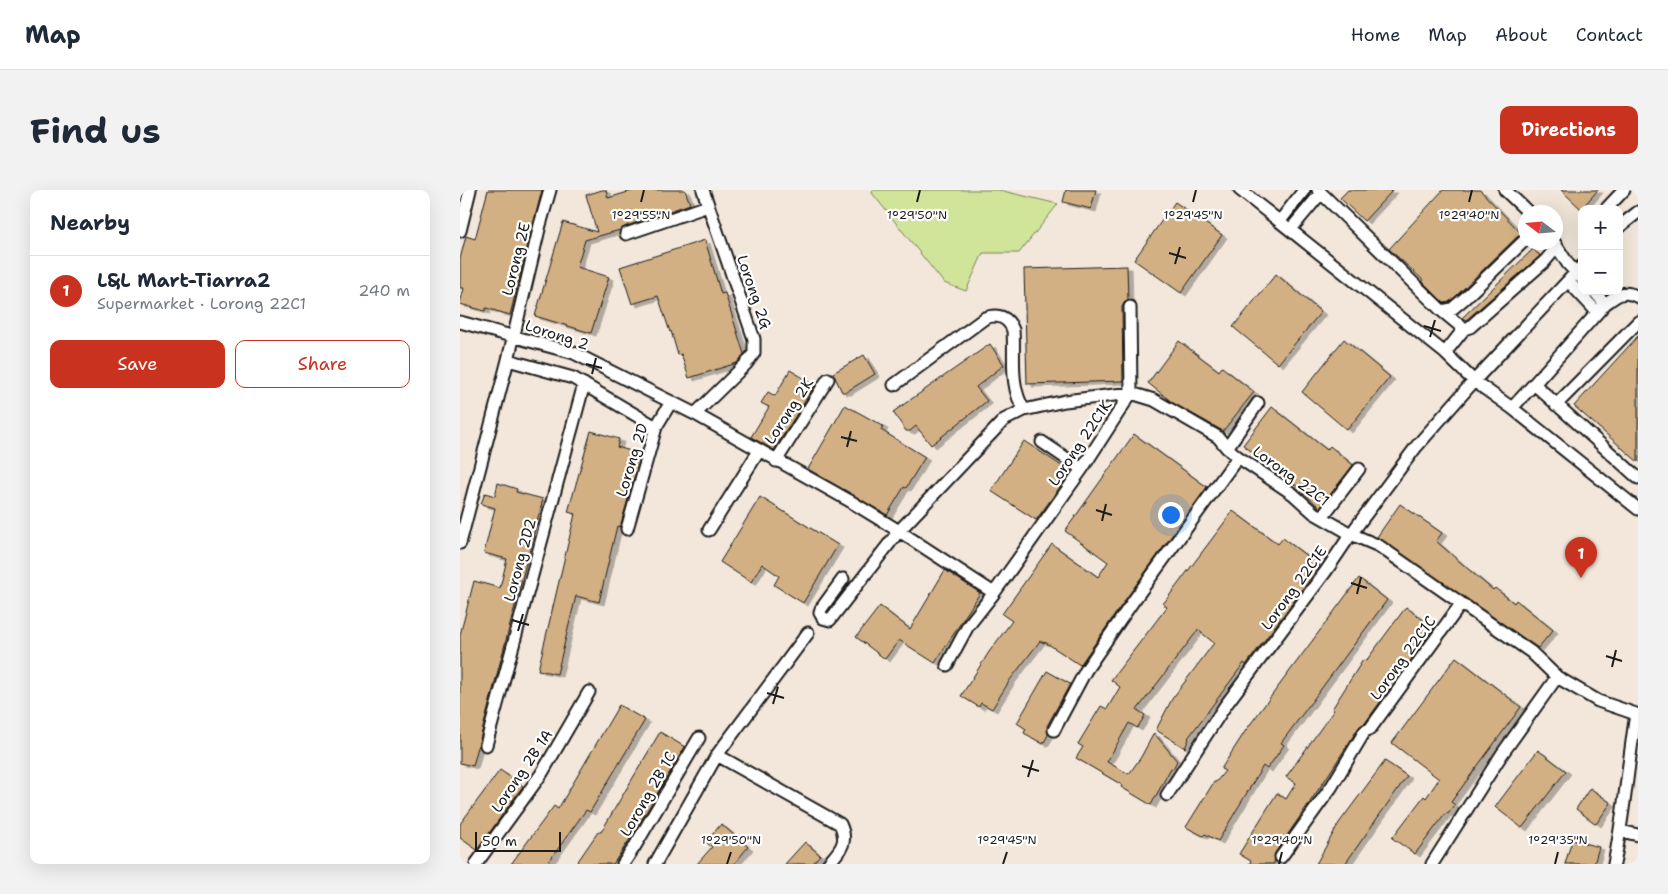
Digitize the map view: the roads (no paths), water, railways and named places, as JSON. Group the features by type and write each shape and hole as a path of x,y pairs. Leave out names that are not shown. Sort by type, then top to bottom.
{"street":[{"path":"460,231 470,190"},
{"name":"Lorong 2E","path":"460,543 550,190"},
{"name":"Lorong 2G","path":"694,414 746,364 754,353 754,339 703,190"},
{"path":"1240,190 1446,353 1474,381 1512,408 1638,509"},
{"path":"1280,221 1304,190"},
{"path":"1506,190 1521,205"},
{"path":"1610,205 1624,190"},
{"path":"1291,229 1320,192 1442,311 1464,329"},
{"path":"626,234 708,206"},
{"path":"1623,224 1638,212"},
{"path":"1442,311 1452,309 1518,247"},
{"path":"1446,353 1464,329 1470,327 1545,261 1552,250"},
{"path":"1559,250 1601,308"},
{"name":"Lorong 22C1E","path":"1167,795 1225,706 1326,572 1351,534 1416,447 1474,381 1577,274"},
{"path":"1512,408 1601,308 1619,294 1630,292 1638,297"},
{"path":"1596,295 1601,308"},
{"path":"1130,307 1131,393"},
{"path":"894,385 993,314 1001,316 1010,323 1013,330 1013,380 1019,401 1024,410"},
{"name":"Lorong 2","path":"460,322 574,353 671,402 850,501 900,531 994,593"},
{"path":"1556,405 1638,322"},
{"path":"508,360 573,378 656,427"},
{"name":"Lorong 2K","path":"776,460 828,379"},
{"name":"Lorong 2D2","path":"486,745 584,384"},
{"path":"1534,384 1638,478"},
{"name":"Lorong 22C1","path":"843,579 821,608 820,613 823,618 830,620 900,531 1004,420 1024,410 1065,401 1131,393 1154,400 1218,437 1238,457 1293,494 1314,513 1351,534 1380,546 1531,652 1557,677 1598,701 1636,714 1627,768 1621,831"},
{"name":"Lorong 22C1K","path":"947,665 968,626 994,593 1082,469 1131,393"},
{"name":"Lorong 2D","path":"627,529 656,427 671,402"},
{"path":"1227,448 1258,403"},
{"path":"1042,442 1082,469"},
{"path":"709,530 758,451"},
{"path":"1054,730 1086,670 1238,457"},
{"path":"1322,517 1359,469"},
{"name":"Lorong 22C1C","path":"1282,857 1332,786 1365,731 1370,729 1461,604"},
{"path":"655,864 717,755 808,633"},
{"path":"1432,864 1502,754 1557,677"},
{"name":"Lorong 2B 1A","path":"476,864 542,773 589,692"},
{"name":"Lorong 2B 1C","path":"623,864 699,738"},
{"path":"717,755 840,824 844,834 842,848 828,864"},
{"path":"1614,864 1621,831 1638,835"}],"place":[{"name":"L&L Mart-Tiarra2","path":"1581,578"}]}
